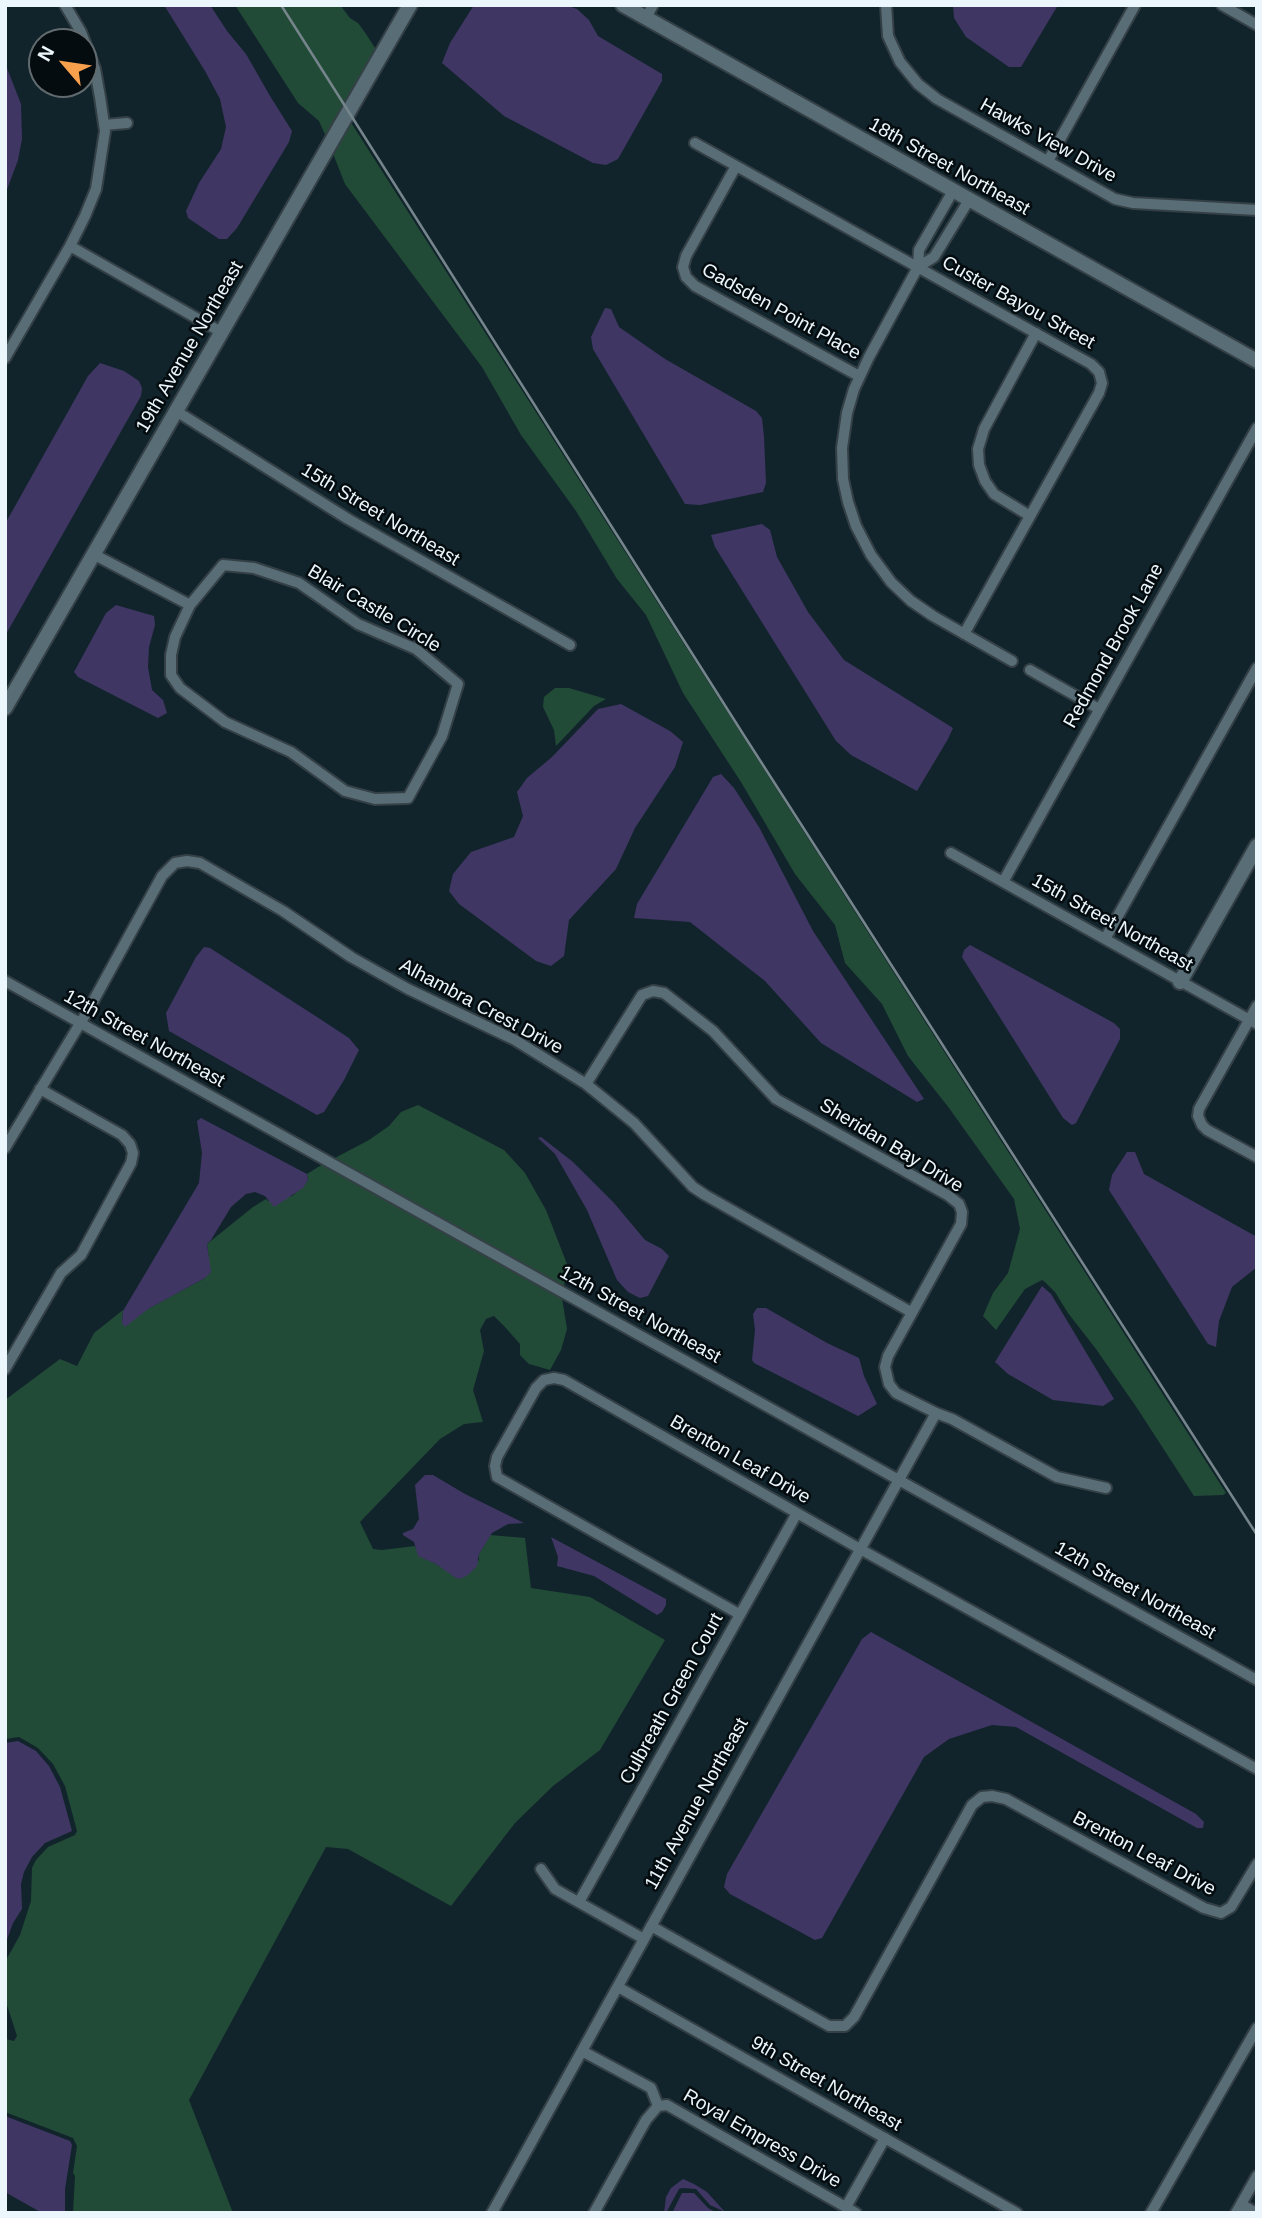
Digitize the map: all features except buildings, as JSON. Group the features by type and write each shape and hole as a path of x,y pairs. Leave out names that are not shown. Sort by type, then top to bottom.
{"street":[{"path":"5,358 71,246 96,189 105,131 95,69 82,32 65,5"},
{"name":"19th Avenue Northeast","path":"5,708 410,5"},
{"path":"634,10 653,5"},
{"name":"Hawks View Drive","path":"886,5 888,36 900,62 918,84 937,99 1115,199 1124,202 1257,210"},
{"path":"1048,161 1135,5"},
{"path":"1222,5 1257,24"},
{"name":"18th Street Northeast","path":"634,10 1257,361"},
{"path":"104,125 127,123"},
{"name":"Custer Bayou Street","path":"695,142 1091,364 1100,372 1102,383 1099,393 964,634"},
{"name":"Gadsden Point Place","path":"736,166 686,256 683,267 686,277 695,286 859,376"},
{"path":"953,191 919,250 918,267 859,376 847,413 842,449 843,479 856,526 871,555 891,582 911,601 1012,661"},
{"path":"918,267 934,257 968,200"},
{"path":"71,246 221,332"},
{"path":"1030,516 994,494 979,465 978,449 984,429 1036,333"},
{"name":"15th Street Northeast","path":"176,411 348,519 570,645"},
{"name":"Redmond Brook Lane","path":"1003,882 1254,440 1257,428"},
{"path":"93,554 190,605"},
{"name":"Blair Castle Circle","path":"223,565 254,568 299,583 358,624 416,649 458,684 442,736 408,798 375,799 345,791 291,752 225,722 180,688 171,675 171,655 175,637 190,605 223,565"},
{"path":"1105,939 1257,668"},
{"path":"1030,670 1099,709"},
{"path":"1180,982 1257,846"},
{"name":"15th Street Northeast","path":"951,853 1253,1021"},
{"name":"Alhambra Crest Drive","path":"5,1149 90,1007 162,876 176,863 200,863 253,892 385,976 515,1040 586,1084 634,1123 693,1186 705,1195 911,1312"},
{"name":"12th Street Northeast","path":"5,981 1257,1680"},
{"name":"Sheridan Bay Drive","path":"586,1084 642,995 653,991 664,993 683,1006 734,1051 776,1099 950,1196 959,1204 962,1212 961,1224 888,1356 885,1367 889,1384 896,1393 952,1419 1057,1477 1106,1488"},
{"path":"1257,1006 1253,1021 1199,1109 1198,1116 1207,1130 1257,1157"},
{"path":"5,1369 12,1362 61,1273 80,1255 131,1163 133,1153 130,1144 122,1135 40,1089"},
{"name":"Brenton Leaf Drive","path":"739,1614 497,1476 497,1457 536,1388 544,1380 564,1380 860,1549 1257,1769"},
{"name":"11th Avenue Northeast","path":"492,2213 936,1413"},
{"name":"Culbreath Green Court","path":"579,1902 797,1513"},
{"name":"Brenton Leaf Drive","path":"651,1926 829,2026 845,2026 855,2017 972,1805 982,1797 1006,1799 1204,1908 1221,1913 1231,1907 1257,1864"},
{"path":"541,1869 555,1889 644,1939"},
{"name":"9th Street Northeast","path":"618,1987 1017,2213"},
{"path":"1151,2213 1257,2028"},
{"path":"582,2051 651,2088 658,2106"},
{"name":"Royal Empress Drive","path":"594,2213 646,2120 658,2106 667,2105 851,2210 885,2138"},
{"path":"1256,2213 1238,2208 1257,2176"}],"green space":[{"path":"235,5 340,5 366,34 377,51 327,139 319,121 298,103"},
{"path":"350,121 1226,1493 1223,1495 1194,1496 1096,1349 1045,1282 1042,1280 1025,1289 996,1330 983,1316 993,1293 1008,1273 1020,1229 1014,1199 908,1056 882,1004 845,963 835,925 795,874 741,782 683,693 646,615 617,579 576,511 521,435 482,367 345,184 332,151"},
{"path":"555,688 569,688 606,699 594,706 556,746 554,730 543,707 544,697"},
{"path":"418,1105 504,1150 525,1173 546,1210 567,1264 564,1287 333,1159 369,1140 389,1126 401,1112"},
{"path":"323,1164 562,1298 567,1329 561,1350 550,1370 529,1364 520,1355 520,1344 504,1326 494,1316 486,1319 480,1330 484,1351 473,1390 483,1422 464,1424 440,1439 360,1522 373,1549 415,1546 419,1556 459,1579 479,1560 479,1554 490,1535 525,1538 531,1588 590,1597 665,1640 600,1750 553,1786 515,1823 451,1906 348,1849 326,1847 189,2100 233,2213 73,2213 73,2173 77,2146 73,2138 5,2112 5,2039 14,2041 17,2036 5,1999 5,1962 20,1935 31,1901 32,1868 36,1860 48,1847 75,1835 77,1831 65,1786 53,1764 38,1748 19,1737 5,1739 5,1400 60,1359 77,1366 94,1333 123,1310 122,1323 205,1278 209,1259 207,1244 266,1199 268,1201 292,1196 308,1180 307,1174"}],"shaded area":[{"path":"164,5 210,5 246,54 292,131 289,142 237,228 227,239 219,239 188,218 186,211 199,183 221,149 226,127 220,99"},
{"path":"474,5 565,5 577,9 589,20 598,36 662,74 662,81 618,159 606,165 593,163 504,116 442,63 450,43"},
{"path":"953,5 1058,5 1021,67 1009,67 966,37 954,18"},
{"path":"5,63 21,104 22,139 18,160 5,195"},
{"path":"605,308 611,309 619,327 665,359 756,411 762,418 764,437 766,483 763,492 700,505 685,504 593,349 591,337"},
{"path":"100,363 124,371 139,381 141,396 5,636 5,524 88,376"},
{"path":"762,524 770,530 777,557 808,612 844,660 953,728 917,791 851,755 836,741 715,547 711,535"},
{"path":"116,605 154,616 148,667 152,690 163,700 167,713 158,718 78,677 74,672 106,613"},
{"path":"621,704 670,731 683,742 675,767 635,828 616,869 569,920 564,956 551,966 536,961 459,904 449,891 453,874 471,852 514,837 523,816 517,792 527,778 552,757 598,709"},
{"path":"721,774 734,788 759,827 813,931 924,1099 917,1102 821,1043 765,981 690,922 634,918 637,904 713,777"},
{"path":"970,945 1114,1023 1120,1029 1120,1039 1076,1123 1072,1125 1063,1118 962,957 964,950"},
{"path":"204,947 210,948 349,1038 359,1050 324,1112 317,1115 169,1031 166,1013"},
{"path":"201,1118 307,1174 308,1180 303,1188 274,1207 265,1196 255,1192 246,1194 231,1207 207,1244 211,1272 205,1278 148,1309 125,1327 122,1323 123,1311 199,1183 202,1153 197,1121"},
{"path":"541,1137 573,1162 614,1203 645,1240 669,1256 648,1296 640,1298 628,1292 617,1280 587,1210 555,1154 538,1138"},
{"path":"1127,1152 1135,1152 1144,1174 1257,1237 1257,1267 1232,1287 1219,1321 1216,1347 1208,1344 1109,1190 1112,1175"},
{"path":"1042,1286 1051,1294 1114,1399 1103,1406 1053,1400 1008,1374 995,1362"},
{"path":"757,1308 766,1308 859,1358 877,1404 858,1416 754,1363 753,1314"},
{"path":"425,1475 433,1475 524,1523 508,1524 492,1533 479,1554 477,1566 468,1575 456,1578 418,1556 414,1542 403,1535 413,1529 419,1519 415,1485"},
{"path":"551,1537 666,1599 662,1612 657,1615 594,1576 557,1566 558,1557"},
{"path":"871,1632 1196,1814 1204,1822 1203,1828 1197,1828 1016,1727 992,1725 949,1739 924,1757 822,1938 815,1940 730,1894 724,1887 727,1874 862,1639"},
{"path":"18,1741 36,1751 49,1766 60,1787 72,1831 45,1843 32,1857 21,1884 22,1909 13,1923 5,1945 5,1743"},
{"path":"5,2116 70,2141 72,2145 65,2189 65,2213 42,2213 5,2192"},
{"path":"683,2179 707,2192 725,2212 710,2205 696,2189 682,2188 664,2213 666,2197 671,2188"},
{"path":"682,2193 694,2193 708,2208 717,2213 672,2213"}],"railway":[{"path":"281,5 745,737 1257,1535"}]}
